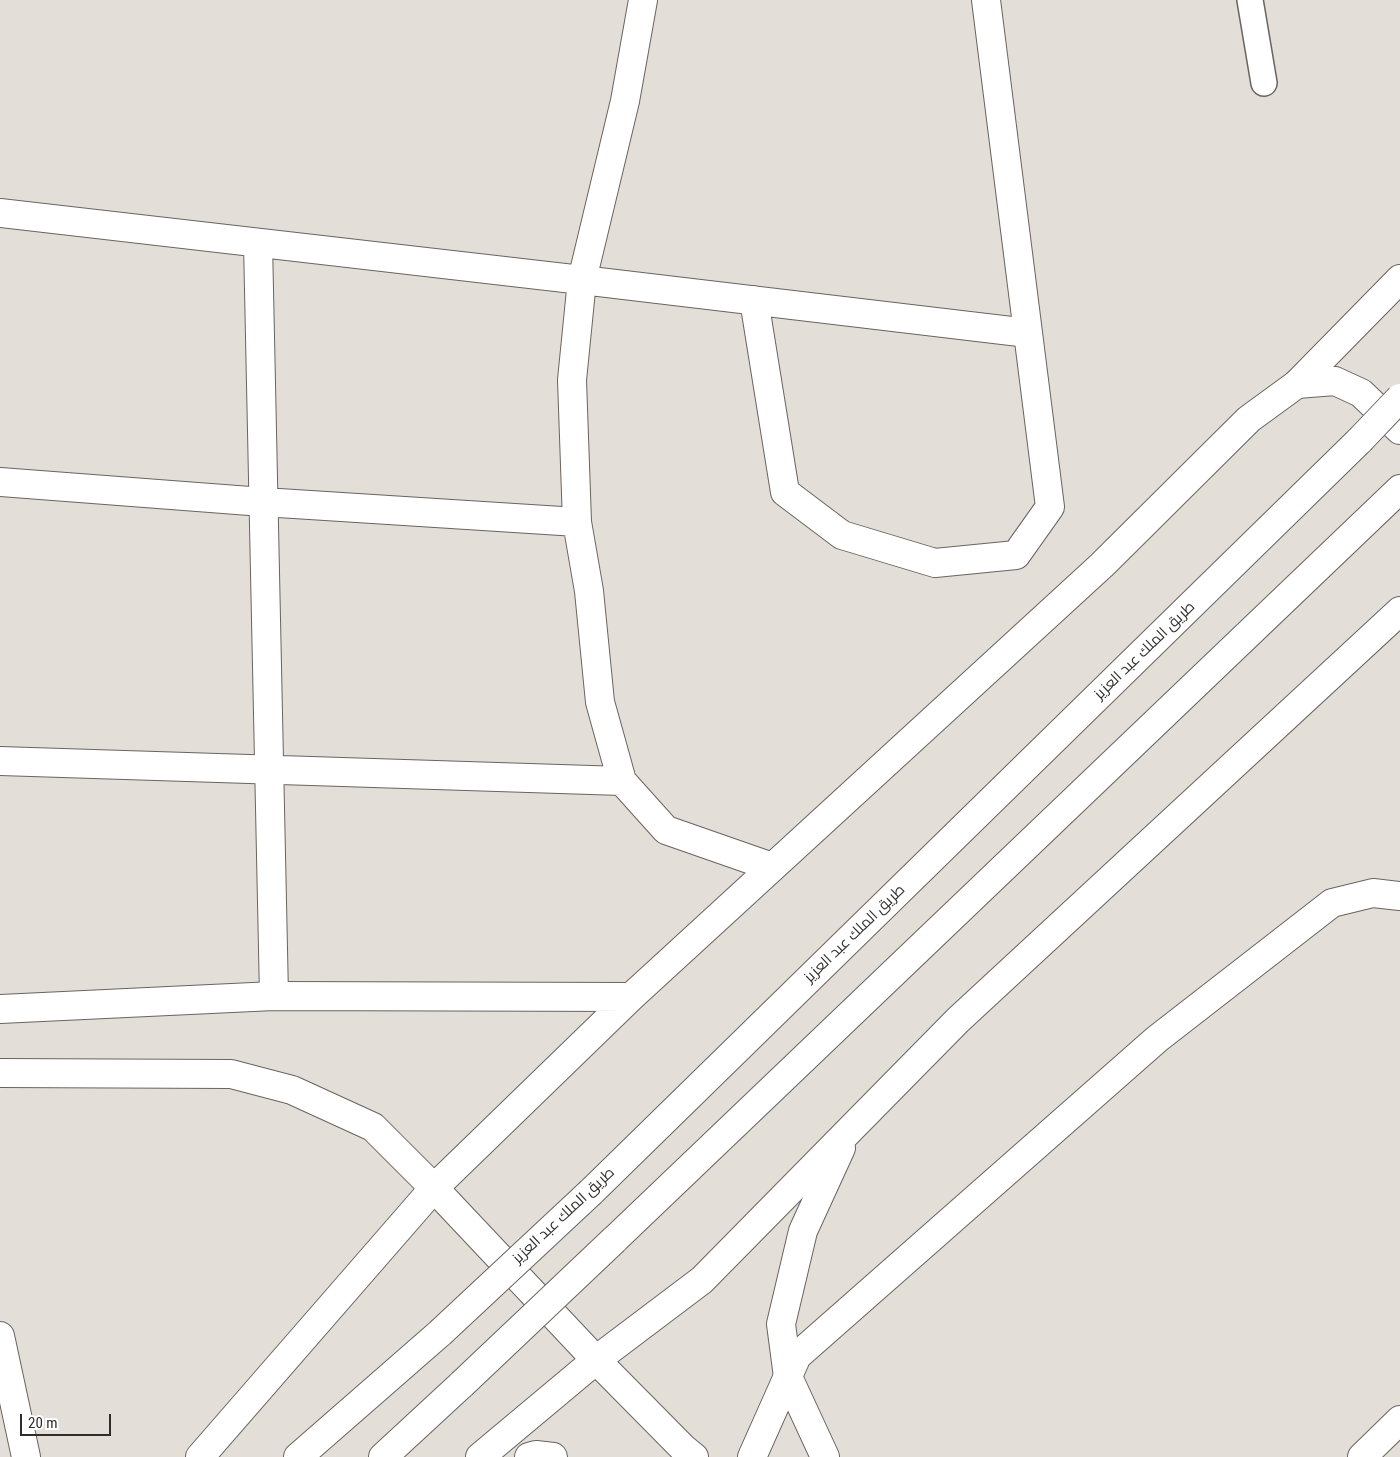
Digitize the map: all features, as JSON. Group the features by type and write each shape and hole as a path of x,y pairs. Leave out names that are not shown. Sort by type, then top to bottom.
{"street":[{"path":"643,0 625,101 582,280 572,380 577,522 589,591 600,702 622,781 666,830 772,867"},
{"path":"754,300 785,492 842,535 935,563 1016,555 1050,507 986,0"},
{"path":"1250,0 1264,83"},
{"path":"0,213 1028,333"},
{"path":"258,243 274,996"},
{"path":"200,1457 434,1188 630,997 1102,565 1249,419 1297,384 1400,279"},
{"path":"1297,384 1335,381 1361,393 1400,430"},
{"name":"طريق الملك عبد العزيز","path":"298,1457 440,1333 591,1192 1360,440 1400,398"},
{"path":"0,482 263,502 577,522"},
{"path":"383,1457 614,1240 1400,489"},
{"path":"480,1457 596,1360 702,1280 958,1020 1400,610"},
{"path":"0,761 622,781"},
{"path":"752,1457 797,1356 1165,1033 1332,903 1373,893 1400,896"},
{"path":"0,1009 274,996 630,997"},
{"path":"0,1073 231,1074 292,1090 373,1127 434,1188 596,1360 694,1457"},
{"path":"825,1457 788,1377 781,1324 803,1231 849,1132"},
{"path":"0,1336 26,1457"},
{"path":"1362,1457 1400,1420"},
{"path":"529,1457 536,1455 553,1457"}]}
